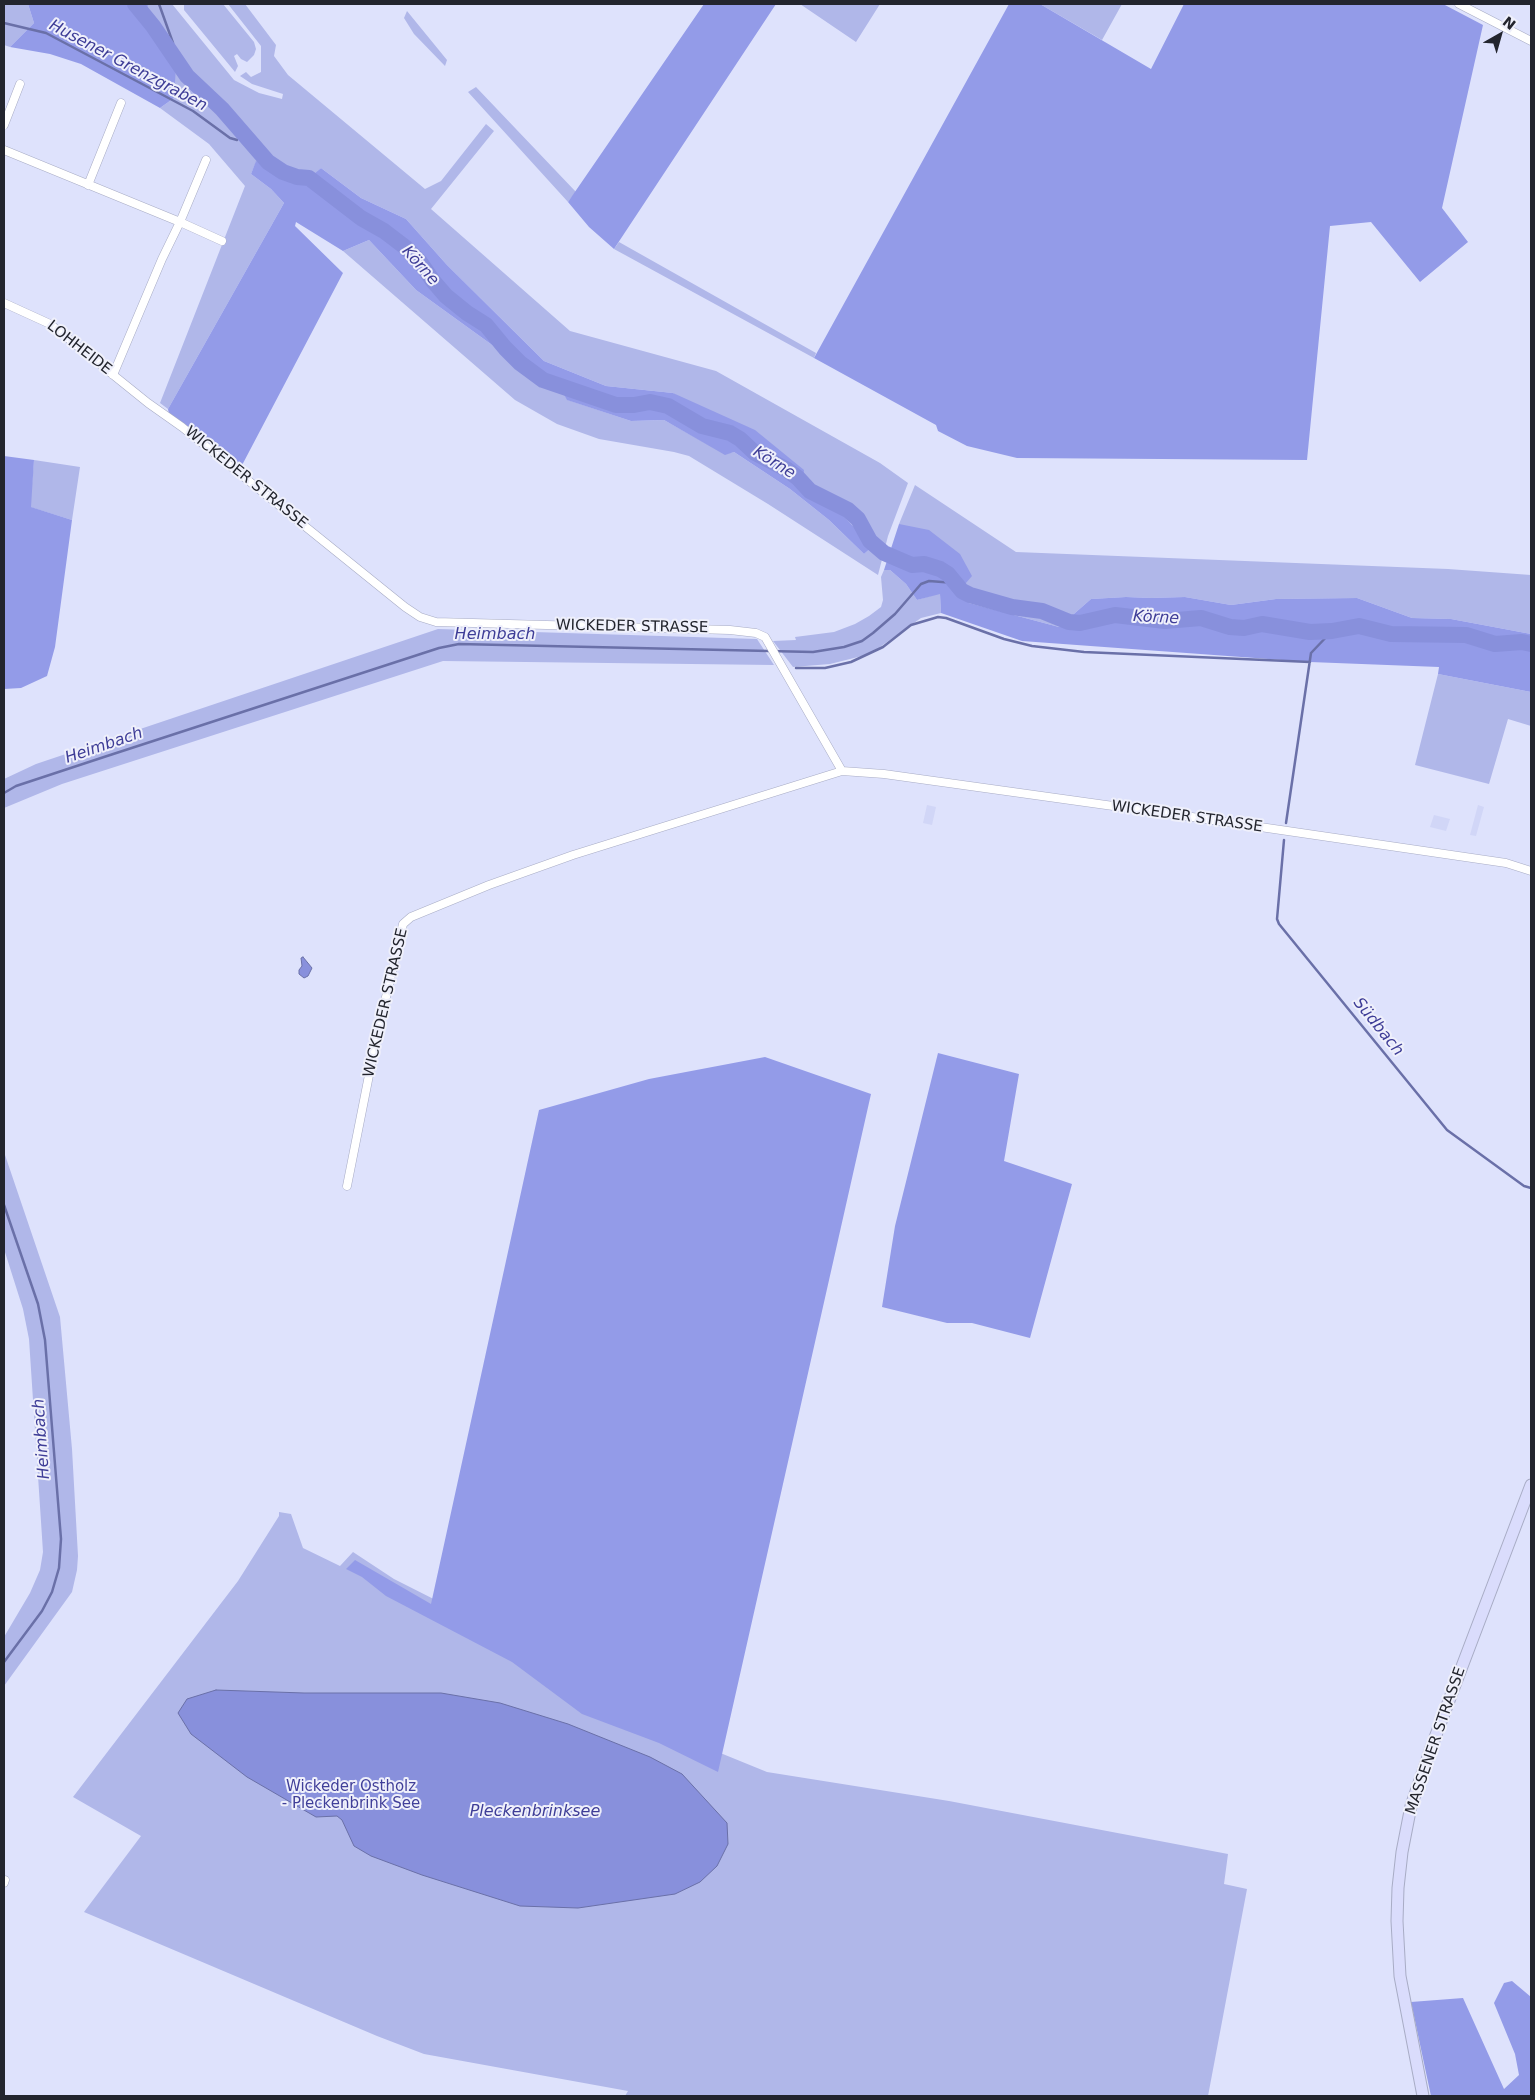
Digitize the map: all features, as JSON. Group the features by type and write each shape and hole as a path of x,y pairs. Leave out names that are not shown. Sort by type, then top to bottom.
{"main road":[{"name":"MASSENER STRASSE","path":"1423,2096 1404,2003 1397,1948 1398,1888 1404,1844 1411,1806 1428,1756 1531,1485"}],"street":[{"path":"1459,4 1531,41"},
{"path":"4,125 20,84"},
{"path":"88,186 120,103"},
{"path":"4,150 222,241"},
{"path":"113,375 206,160"},
{"name":"LOHHEIDE","path":"4,303 50,324 148,403"},
{"name":"WICKEDER STRASSE","path":"148,403 182,427 405,607 420,617 436,622 730,630 756,633 765,637 842,771"},
{"name":"WICKEDER STRASSE","path":"347,1186 376,1040 403,924 411,917 489,884 573,855 842,771 884,774 1506,863 1531,872"}],"shaded area":[{"path":"28,4 148,4 146,29 176,66 174,98 160,108 81,64 50,54 10,47 34,23"},
{"path":"704,4 776,4 614,249 589,227 568,202"},
{"path":"1009,4 1040,4 1151,69 1184,4 1443,4 1483,25 1442,208 1468,242 1420,282 1371,222 1330,226 1307,460 1017,458 967,446 938,431 936,425 814,358"},
{"path":"256,161 302,184 321,168 361,198 406,219 447,265 544,361 606,386 673,393 755,430 804,470 802,489 841,513 872,547 864,554 829,520 790,489 734,452 725,455 664,420 631,421 567,400 557,381 499,350 416,290 369,240 343,251 296,222 295,226 343,273 240,469 169,414 168,409 284,203 271,189 251,174"},
{"path":"4,456 34,460 31,507 72,520 55,647 47,676 21,688 4,689"},
{"path":"899,524 929,530 960,554 972,576 959,591 969,603 1059,627 1091,599 1185,597 1231,605 1276,599 1357,598 1412,618 1451,619 1531,634 1531,692 1438,674 1439,667 1310,662 1022,641 941,613 940,594 917,600 906,584 890,570 884,570"},
{"path":"927,805 936,807 932,825 923,823"},
{"path":"1478,805 1484,807 1476,836 1470,835"},
{"path":"1434,815 1450,819 1446,831 1430,827"},
{"path":"938,1053 1019,1074 1004,1161 1072,1184 1030,1338 972,1323 947,1323 882,1307 895,1226"},
{"path":"765,1057 871,1094 718,1772 659,1743 582,1714 512,1662 386,1596 362,1577 346,1569 355,1560 431,1604 539,1110 649,1079"},
{"path":"1512,1981 1531,1997 1531,2096 1431,2096 1411,2002 1463,1998 1504,2089 1519,2075 1515,2054 1494,2003 1504,1983"}],"green space":[{"path":"4,4 28,4 34,23 10,47 4,45"},
{"path":"148,4 172,4 234,80 259,93 282,99 283,94 252,84 240,76 246,72 251,77 261,72 261,46 228,4 245,4 276,45 274,56 288,75 425,189 441,181 486,124 494,131 431,209 570,331 716,371 880,463 908,483 888,536 878,575 689,456 599,439 557,424 515,400 343,251 369,240 416,290 499,350 557,381 568,400 631,421 664,420 725,454 734,452 790,489 829,520 864,554 872,547 841,513 802,489 673,393 606,386 544,361 447,265 406,219 361,198 321,168 303,184 256,162 251,174 271,189 284,203 168,409 160,403 245,186 209,144 160,108 174,98 146,29"},
{"path":"184,4 223,4 254,42 256,49 254,55 247,62 237,54 234,56 238,66 235,72 184,10"},
{"path":"800,4 880,4 856,42"},
{"path":"1040,4 1122,4 1102,40"},
{"path":"407,11 447,60 445,66 414,34 404,18"},
{"path":"476,87 576,192 568,202 468,92"},
{"path":"619,242 816,353 814,358 614,249"},
{"path":"34,460 80,467 72,520 30,507"},
{"path":"915,485 1016,552 1448,569 1531,575 1531,634 1451,619 1412,618 1357,598 1276,599 1231,605 1185,597 1091,599 1059,627 969,603 899,524"},
{"path":"884,570 890,570 906,584 917,600 940,593 941,613 921,618 870,654 830,664 793,667 773,641 796,640 795,637 834,632 869,616 881,607 883,600 881,577"},
{"path":"438,629 757,639 774,665 443,661 62,784 4,808 4,779 36,764"},
{"path":"1438,674 1531,692 1531,726 1508,719 1489,784 1415,765"},
{"path":"4,1152 60,1317 72,1449 78,1556 72,1592 4,1686 4,1637 30,1593 40,1570 43,1552 29,1339 23,1309 4,1249"},
{"name":"Wickeder Ostholz - Pleckenbrink See","path":"279,1512 291,1514 303,1548 340,1566 353,1552 394,1579 491,1628 713,1750 767,1772 949,1801 1228,1854 1224,1884 1247,1889 1208,2096 625,2096 628,2091 424,2054 377,2036 84,1912 141,1836 73,1797 238,1581 279,1516"}],"water":[{"path":"303,957 312,968 308,976 304,978 299,974 302,966 301,958"},
{"name":"Pleckenbrinksee","path":"216,1690 304,1693 441,1693 500,1703 568,1724 650,1757 682,1774 727,1823 728,1844 717,1866 700,1882 675,1894 578,1908 520,1906 422,1875 371,1856 354,1846 342,1820 337,1816 316,1817 247,1777 191,1734 178,1713 187,1699"}],"waterway":[{"name":"Körne","path":"135,4 153,26 187,76 222,109 268,162 283,172 297,177 309,178 361,218 384,231 405,247 420,262 446,296 486,325 520,363 543,380 616,405 634,405 650,402 668,406 702,426 730,433 740,439 755,453 786,469 810,491 848,510 858,519 870,541 884,553 912,565 924,564 940,569 948,574 962,591 970,595 1012,607 1042,611 1069,622 1080,623 1115,615 1165,621 1201,618 1230,627 1244,628 1262,624 1310,632 1332,631 1359,626 1391,634 1466,635 1495,644 1522,642 1531,644"},
{"path":"159,4 173,43 172,53"},
{"name":"Husener Grenzgraben","path":"4,23 46,33 193,111 230,138 237,140"},
{"name":"Heimbach","path":"4,793 16,786 439,648 459,644 813,652 844,647 862,641 895,614 921,584 929,581 955,583"},
{"path":"796,668 825,668 851,662 883,647 911,625 938,617 946,618 1004,639 1032,646 1084,652 1310,662"},
{"name":"Südbach","path":"1286,823 1311,653 1332,631"},
{"name":"Südbach","path":"1284,840 1277,919 1279,924 1447,1130 1524,1186 1531,1188"},
{"name":"Heimbach","path":"4,1205 38,1304 45,1340 61,1539 59,1568 52,1592 42,1611 4,1662"}]}
